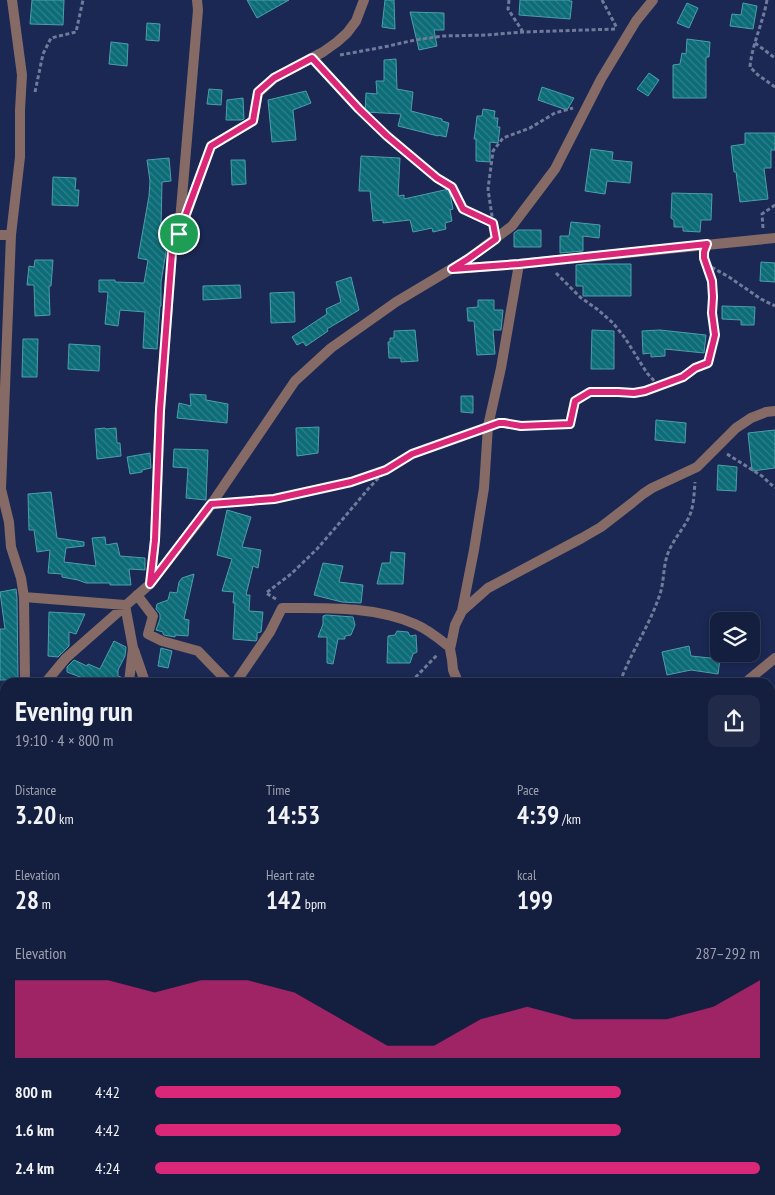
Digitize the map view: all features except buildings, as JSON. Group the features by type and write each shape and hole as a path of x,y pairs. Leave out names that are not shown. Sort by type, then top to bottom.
{"street":[{"path":"12,0 22,75 20,157 11,235 1,489 9,522 11,547 21,578 24,597 25,678"},
{"path":"179,234 197,0"},
{"path":"150,584 155,540 160,410 172,252 211,146 253,121 258,92 274,78 312,58 337,42 347,33 356,21 364,0"},
{"path":"49,678 66,658 150,584 211,504 295,381 331,348 396,302 468,259 512,226 555,169 601,78 636,21 653,0"},
{"path":"0,236 11,235"},
{"path":"452,269 775,238"},
{"path":"456,678 453,670 450,649 455,624 462,611 480,515 484,488 488,426 501,368 519,264"},
{"path":"462,611 488,588 601,527 642,494 697,468 736,428 751,418 766,412 775,411"},
{"path":"0,497 9,522"},
{"path":"137,595 153,616 148,634 162,641 198,652 224,678"},
{"path":"24,597 125,605"},
{"path":"125,605 133,648 144,678"},
{"path":"239,678 270,632 282,608 332,608 377,613 400,618 416,624 447,645"},
{"path":"129,678 133,648"},
{"path":"751,678 775,658"}],"path":[{"path":"20,110 31,101 36,89 43,54 51,38 76,32 84,0"},
{"path":"509,0 508,9 523,32"},
{"path":"602,0 624,41"},
{"path":"767,0 751,54 750,67 775,87"},
{"path":"339,56 443,36 618,29"},
{"path":"755,43 775,58"},
{"path":"312,58 387,136 437,178 452,187 463,209 493,223"},
{"path":"496,239 488,189 493,151 503,138 530,128 555,113 588,104"},
{"path":"763,239 762,214 775,205"},
{"path":"211,504 274,499 351,482 386,470 412,454 488,426 504,423 521,426 570,424 575,401 590,392 634,393 645,391 683,377 695,368 708,363 715,335 712,313 712,281 704,252 707,244"},
{"path":"546,261 570,287 613,323 625,338 646,374 659,386"},
{"path":"706,264 775,306"},
{"path":"716,448 762,476 775,488"},
{"path":"622,678 650,619 660,593 667,557 672,544 692,511 697,468"},
{"path":"282,608 286,604 266,593 291,574 317,549 386,470"},
{"path":"415,678 447,645"}],"route":[{"path":"312,58 331,80 387,136 437,178 452,187 463,209 493,223 496,239 452,269 519,264 707,244 704,258 712,281 712,313 715,335 708,363 695,368 683,377 645,391 634,393 590,392 575,401 570,424 521,426 499,423 412,454 386,470 351,482 274,499 211,504 150,584 155,540 160,410 172,252 179,234 211,146 253,121 258,92 274,78 312,58"}]}
